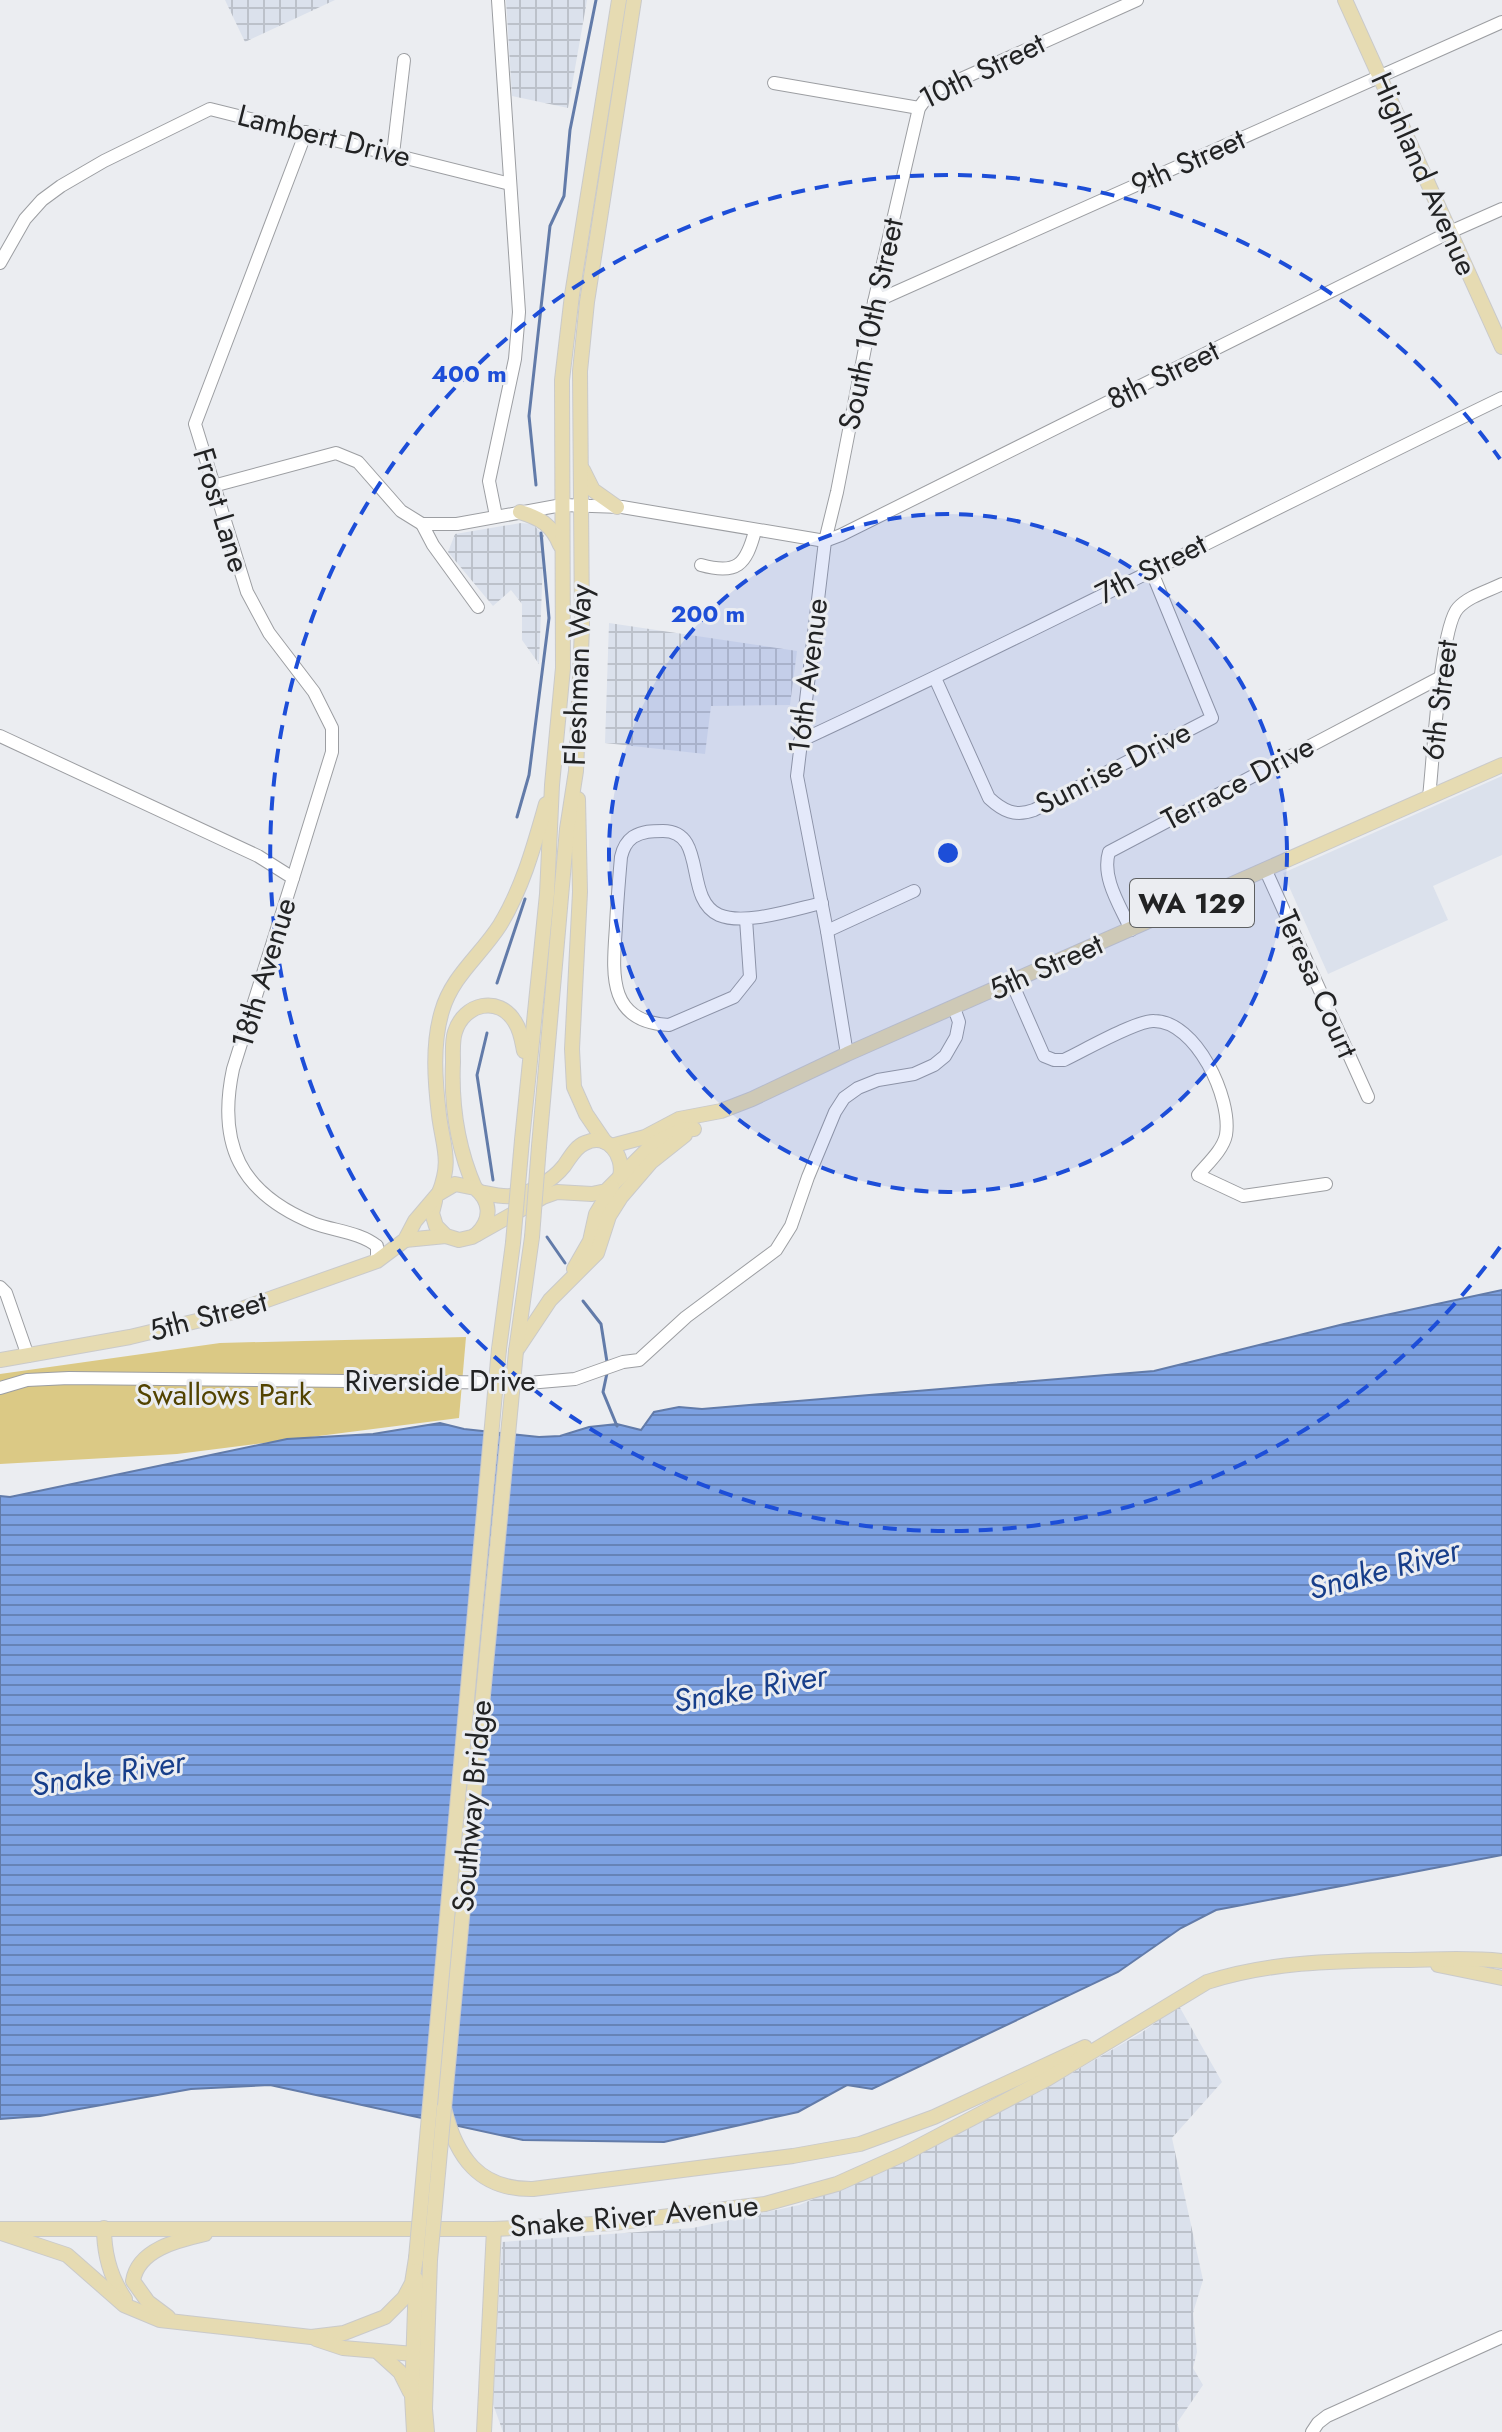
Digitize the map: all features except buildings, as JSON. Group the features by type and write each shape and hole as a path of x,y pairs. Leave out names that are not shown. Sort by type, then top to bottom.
{"main road":[{"name":"Fleshman Way","path":"499,1349 513,1243 527,1067 547,894 552,785 563,668 562,380 568,323 619,0"},
{"name":"Fleshman Way","path":"516,1351 532,1237 567,829 576,771 582,628 580,371 587,302 634,0"},
{"name":"Highland Avenue","path":"1345,0 1502,347"},
{"path":"581,465 593,490 617,507"},
{"path":"520,512 536,516 551,527 563,556"},
{"name":"5th Street","path":"477,1190 512,1197 545,1183 585,1142 608,1144 645,1137 679,1119 721,1111 752,1099 847,1054 1502,765"},
{"path":"405,1240 446,1236 465,1240 543,1197 569,1191 592,1194 616,1182 620,1156 586,1114 574,1087 572,1049 580,851 576,771"},
{"path":"446,1236 433,1220 437,1197 446,1174 447,1154 439,1118 436,1079 436,1041 442,1011 454,982 499,926 515,895 531,856 552,785"},
{"path":"477,1234 488,1217 487,1204 477,1190 456,1135 452,1081 454,1033 463,1017 474,1007 491,1004 504,1009 521,1034 527,1067"},
{"name":"5th Street","path":"569,1280 590,1241 596,1214 616,1182 654,1143 682,1130 694,1129 721,1111"},
{"path":"516,1351 550,1300 597,1253 609,1216 630,1186 651,1162 694,1129"},
{"path":"437,1197 455,1184 477,1190"},
{"name":"5th Street","path":"0,1360 130,1337 230,1313 377,1261 405,1240 415,1221 437,1197"},
{"name":"Southway Bridge","path":"423,2259 450,1869 499,1349"},
{"name":"Southway Bridge","path":"423,2259 444,2108 516,1351"},
{"name":"Snake River Avenue","path":"0,2231 104,2228 494,2229 671,2218 765,2204 812,2193 904,2154 1047,2079 1207,1982 1236,1972 1304,1962 1449,1958 1502,1961"},
{"name":"Snake River Avenue","path":"1402,1960 1446,1965 1502,1978"},
{"path":"444,2108 461,2154 487,2179 511,2188 533,2189 860,2144 934,2117 1056,2059 1123,2032"},
{"path":"104,2228 107,2262 116,2286 137,2311"},
{"path":"179,2324 159,2312 143,2297 133,2281 135,2273 145,2260 173,2242 230,2229"},
{"path":"484,2432 494,2229"},
{"path":"0,2231 67,2255 114,2297 160,2320 311,2337 344,2333 385,2317 404,2298 423,2259"},
{"path":"423,2259 429,2338 425,2409 427,2432"},
{"path":"414,2432 414,2354 423,2259"},
{"path":"311,2337 343,2348 414,2354"},
{"path":"414,2354 429,2338"},
{"path":"378,2352 400,2372 412,2396"}],"street":[{"path":"496,516 489,481 515,359 519,312 498,0"},
{"name":"10th Street","path":"774,83 919,108 930,93 1137,0"},
{"name":"9th Street","path":"874,302 1502,22"},
{"path":"393,154 404,60"},
{"name":"South 10th Street","path":"825,541 874,302 919,108"},
{"name":"Lambert Drive","path":"0,263 25,219 42,200 104,161 201,112 218,110 510,184"},
{"name":"Frost Lane","path":"293,878 332,752 332,728 314,692 269,633 247,592 195,424 306,132"},
{"name":"8th Street","path":"825,541 1502,209"},
{"name":"7th Street","path":"800,741 935,678 1502,398"},
{"path":"213,486 336,453 358,462 401,511 422,524 433,545 478,607"},
{"path":"422,524 457,524 562,505 581,505 641,508 755,531 825,541"},
{"path":"701,565 718,569 734,568 749,553 755,531"},
{"name":"16th Avenue","path":"825,541 797,776 847,1054"},
{"name":"Sunrise Drive","path":"935,678 989,798 1000,808 1014,814 1034,810 1212,718 1151,570"},
{"name":"6th Street","path":"1429,797 1450,622 1466,601 1501,587"},
{"name":"Terrace Drive","path":"1131,930 1108,878 1106,859 1109,852 1441,677"},
{"name":"18th Avenue","path":"0,736 258,856 293,878 233,1069 227,1120 231,1144 241,1167 260,1189 281,1206 312,1222 367,1238 377,1246 377,1261"},
{"path":"746,919 750,977 734,997 669,1025 648,1022 636,1016 621,1001 613,975 621,857 630,839 649,831 670,831 682,835 690,851 698,891 712,911 722,917 746,919 822,903"},
{"name":"Teresa Court","path":"1266,871 1368,1097"},
{"path":"827,931 914,891"},
{"path":"1012,983 1044,1056 1054,1060 1064,1060 1149,1020 1167,1021 1183,1030 1211,1070 1225,1122 1226,1137 1218,1152 1198,1175 1243,1196 1326,1184"},
{"name":"Riverside Drive","path":"0,1388 27,1380 69,1378 528,1383 575,1379 623,1362 639,1360 686,1317 776,1250 791,1226 808,1177 844,1098 878,1080 914,1074 945,1056 956,1037 959,1022 954,1008"},
{"path":"0,1287 6,1293 28,1356"},
{"path":"1312,2431 1327,2416 1502,2337"}],"shaded area":[{"path":"225,0 335,0 245,42"},
{"path":"506,0 587,0 568,108 512,96"},
{"path":"521,523 532,524 544,535 539,664 522,640 522,604 511,590 493,606 448,552 455,534"},
{"path":"609,623 797,651 790,705 711,706 705,754 605,743"},
{"path":"1502,776 1502,855 1433,886 1448,920 1328,974 1283,873"},
{"path":"1179,2006 1222,2082 1172,2138 1203,2280 1193,2313 1197,2352 1193,2368 1203,2385 1177,2423 1180,2432 503,2432 493,2404 502,2242 693,2228 799,2205 877,2173 1041,2091 1141,2033"}],"green space":[{"name":"Swallows Park","path":"466,1337 459,1418 177,1454 0,1464 0,1374 220,1343"}],"water":[{"name":"Snake River","path":"1502,1290 1502,1855 1216,1910 1181,1928 1118,1972 872,2089 847,2085 798,2112 664,2142 523,2140 270,2085 191,2089 40,2116 0,2119 0,1496 10,1497 287,1439 373,1434 440,1423 464,1429 539,1437 560,1436 589,1427 617,1424 641,1430 654,1412 679,1407 702,1409 1154,1371 1344,1324"}],"waterway":[{"path":"536,485 529,416 550,226 564,196 570,130 596,0"},
{"path":"517,817 529,775 549,618 541,533"},
{"path":"497,983 525,899"},
{"path":"487,1033 477,1075 493,1180"},
{"path":"547,1237 565,1263"},
{"path":"583,1301 601,1324 607,1362"},
{"path":"607,1373 603,1392 617,1426"}]}
